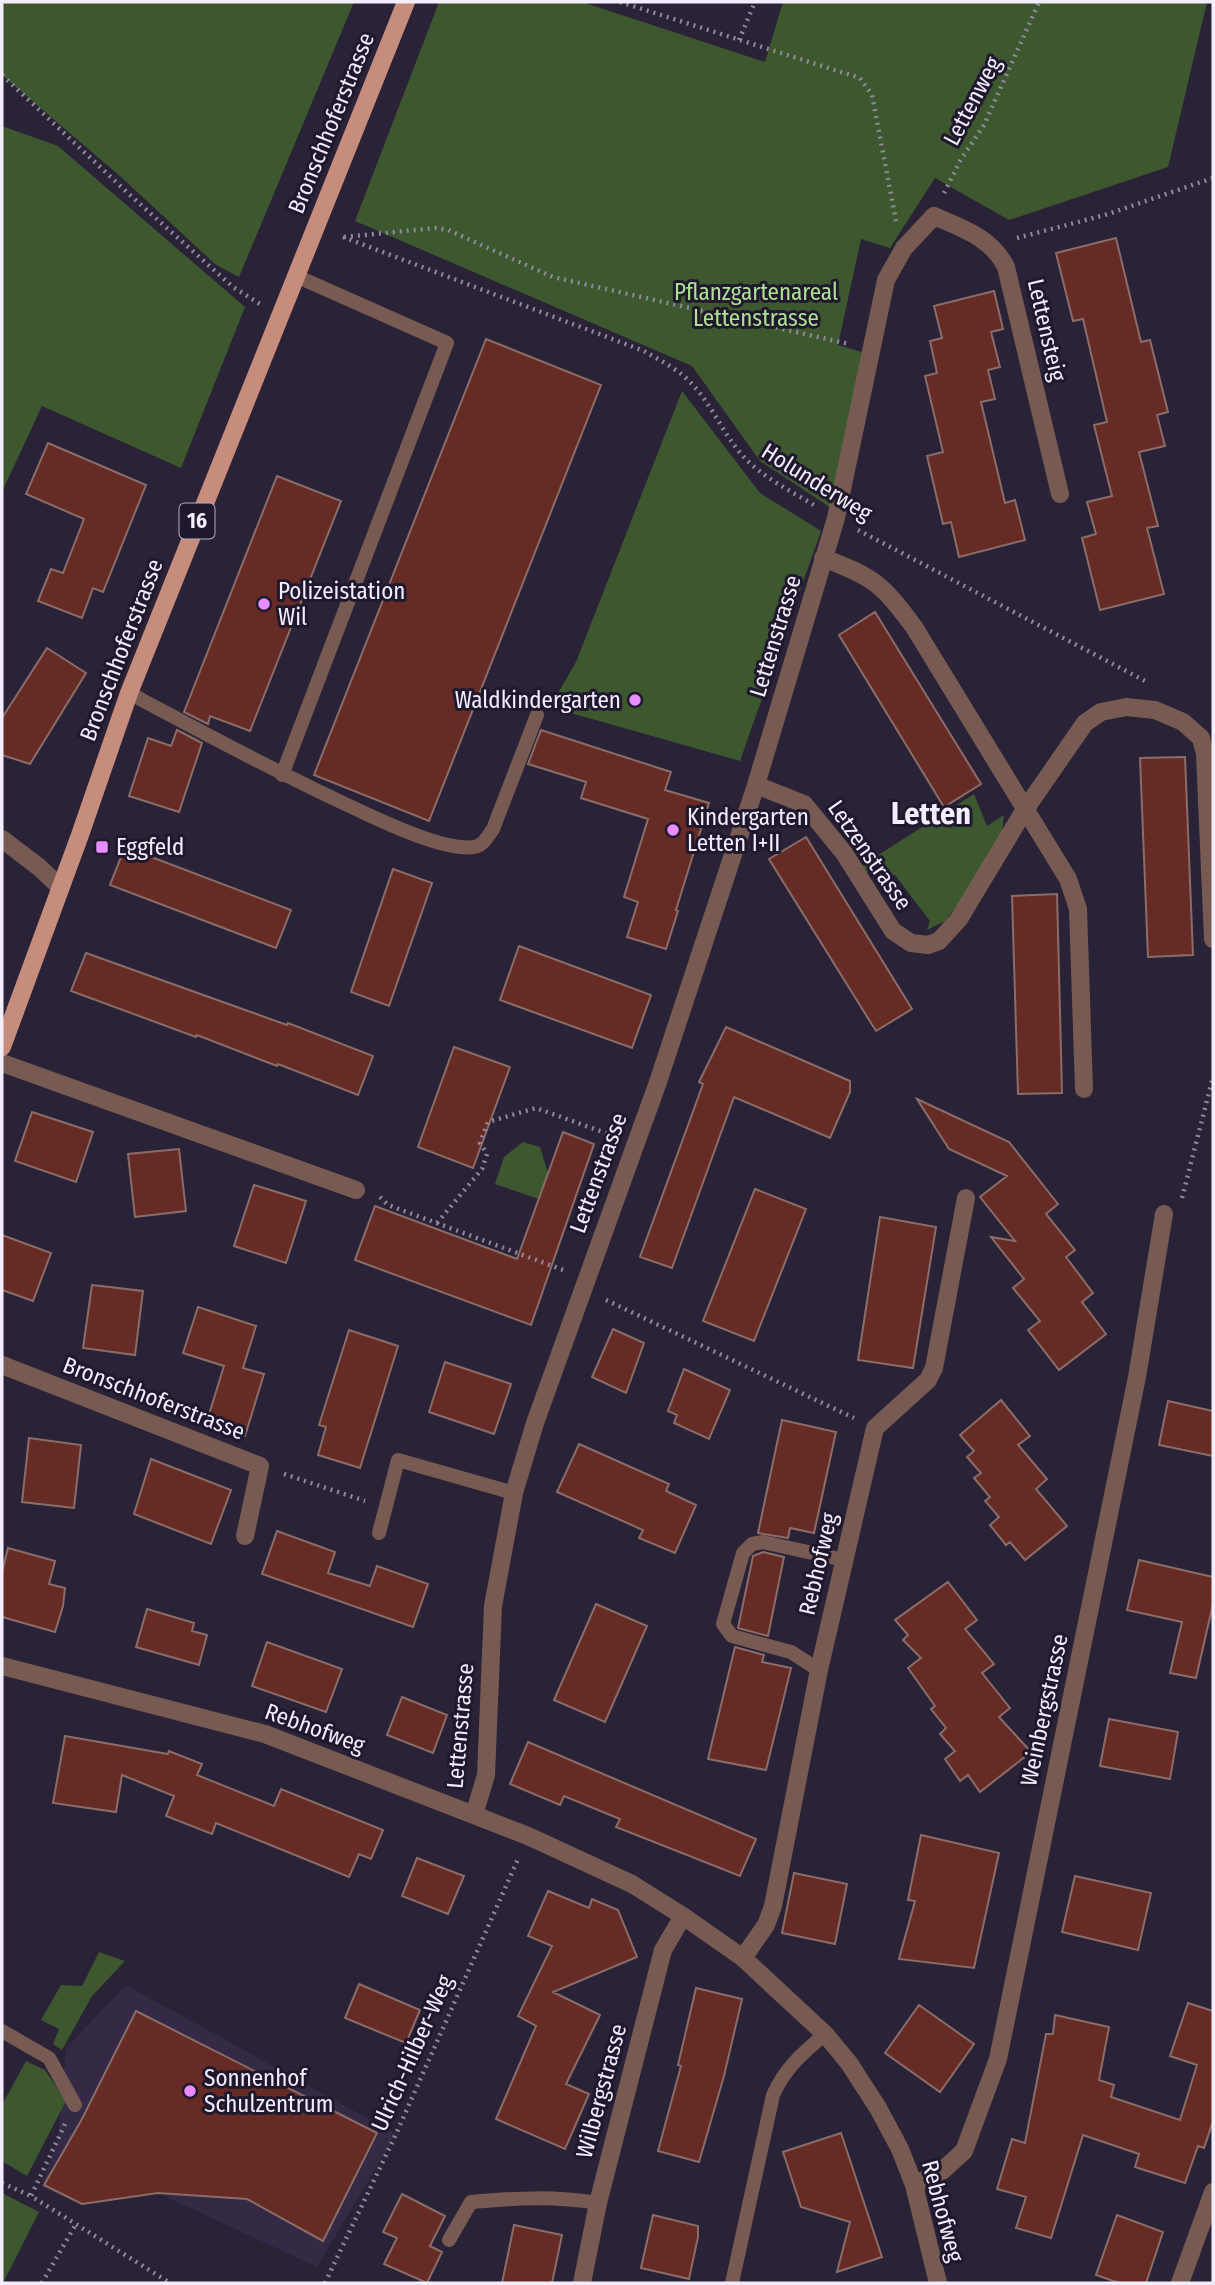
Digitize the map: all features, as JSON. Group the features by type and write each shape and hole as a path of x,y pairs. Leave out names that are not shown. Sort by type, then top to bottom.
{"main road":[{"name":"Bronschhoferstrasse","path":"2,1047 129,693 406,2"}],"street":[{"name":"Lettenstrasse","path":"474,1815 486,1774 493,1606 514,1493 535,1423 658,1082 756,785 836,518 886,280 904,248 934,216"},
{"name":"Lettensteig","path":"934,216 981,237 993,246 1006,267 1060,494"},
{"name":"Lettenstrasse","path":"823,558 863,574 886,590 914,627 1068,880 1077,909 1084,1089"},
{"name":"Letzenstrasse","path":"756,785 804,804 844,853 893,930 911,943 928,945 939,941 959,919 1024,811 1085,723 1101,712 1126,707 1155,710 1183,722 1201,738 1205,754 1213,939"},
{"path":"2,839 40,867 60,887"},
{"path":"2,1063 356,1190"},
{"path":"875,1428 928,1380 934,1368 965,1198"},
{"name":"Weinbergstrasse","path":"914,2185 950,2166 964,2151 998,2059 1137,1377 1164,1214"},
{"name":"Bronschhoferstrasse","path":"2,1364 260,1466 245,1536"},
{"name":"Rebhofweg","path":"743,1958 766,1926 773,1906 819,1670 875,1428"},
{"name":"Rebhofweg","path":"2,1667 265,1734 528,1836 632,1884 683,1916 743,1958 825,2034 849,2063 900,2149 914,2185 937,2283"},
{"name":"Wilbergstrasse","path":"582,2283 598,2203 663,1950 683,1916"},
{"path":"1181,2283 1213,2192"}],"lane":[{"path":"282,775 447,343 296,276"},
{"path":"129,693 282,775 404,831 452,845 472,847 482,844 493,829 537,715"},
{"path":"379,1532 398,1460 514,1493"},
{"path":"819,1670 791,1652 732,1636 723,1624 743,1553 752,1544 763,1542 844,1560"},
{"path":"2,2031 49,2058 75,2105"},
{"path":"733,2283 773,2095 781,2076 825,2034"},
{"path":"449,2241 471,2202 520,2198 571,2199 598,2203"}],"path":[{"path":"621,2 853,75 865,83 872,94 898,236 904,248"},
{"path":"739,40 755,2"},
{"name":"Lettenweg","path":"934,216 946,187 984,125 1040,2"},
{"path":"2,75 131,196 233,287 254,301"},
{"path":"1018,237 1105,215 1213,178"},
{"name":"Holunderweg","path":"873,349 553,277 448,230 435,228 343,237 644,351 663,362 694,387 728,436 754,467 836,518 1152,685"},
{"path":"1164,1214 1181,1203 1213,1077"},
{"path":"437,1223 482,1169 487,1154 480,1143 488,1122 536,1108 635,1143"},
{"path":"356,1190 379,1196 388,1205 584,1284 875,1428"},
{"path":"260,1466 385,1508"},
{"name":"Ulrich-Hilber-Weg","path":"325,2283 401,2121 528,1836"},
{"path":"31,2196 75,2105"},
{"path":"2,2183 31,2196 170,2283"},
{"path":"42,2283 76,2224"}],"shaded area":[{"name":"Sonnenhof Schulzentrum","path":"126,1985 396,2134 317,2267 158,2193 82,2204 41,2187 58,2138 66,2048"}],"green space":[{"path":"2,2 354,2 239,277 215,264 121,177 2,75"},
{"name":"Pflanzgartenareal Lettenstrasse","path":"439,2 582,2 765,62 783,2 1207,2 1168,167 1009,220 935,178 890,248 861,239 838,345 865,353 831,508 760,461 692,366 355,221"},
{"path":"2,126 58,146 245,307 181,468 42,406 2,492"},
{"path":"682,391 760,493 821,531 740,761 550,707 576,662"},
{"path":"974,794 987,826 1004,815 1002,832 964,897 945,921 927,930 930,921 895,875 865,872 861,866"},
{"path":"523,1142 540,1147 548,1173 539,1199 495,1184 504,1157"},
{"path":"99,1952 125,1961 92,1996 62,2050 53,2044 59,2029 41,2020 61,1985 82,1986"},
{"path":"26,2061 45,2070 66,2101 27,2176 2,2161 2,2105"},
{"path":"2,2193 39,2212 3,2283 2,2283"}],"building":[{"path":"1116,238 1141,342 1150,340 1168,412 1157,415 1165,446 1139,452 1158,526 1147,528 1164,594 1100,610 1082,538 1096,534 1087,502 1112,496 1094,425 1107,422 1083,319 1073,321 1056,253"},
{"path":"994,291 1003,329 991,332 1000,367 988,370 995,399 981,402 1005,503 1015,500 1025,540 959,557 951,522 943,524 927,456 943,452 925,376 937,373 930,341 942,338 934,306"},
{"path":"486,339 601,385 429,821 314,775"},
{"path":"48,443 146,485 103,592 93,588 82,618 38,601 51,569 63,573 84,519 26,494"},
{"name":"Polizeistation Wil","path":"277,476 341,501 250,731 210,716 208,724 184,712"},
{"path":"875,612 981,784 944,807 839,635"},
{"path":"47,648 86,673 30,764 2,755 2,718"},
{"path":"177,730 202,743 179,812 129,796 148,738 171,746"},
{"path":"541,730 671,772 665,790 709,803 666,949 627,937 638,902 624,897 648,819 581,798 586,782 528,764"},
{"path":"1185,757 1193,955 1148,957 1140,758"},
{"path":"806,837 912,1009 876,1031 769,859"},
{"path":"125,847 291,910 276,948 110,885"},
{"path":"393,869 432,883 389,1006 351,992"},
{"path":"1057,894 1062,1093 1018,1094 1012,896"},
{"path":"519,946 651,995 632,1048 500,1000"},
{"path":"86,953 287,1025 288,1023 373,1056 358,1095 71,991"},
{"path":"726,1027 850,1081 850,1092 830,1138 734,1097 672,1268 640,1257 703,1084 699,1082"},
{"path":"454,1047 510,1067 473,1168 418,1147"},
{"path":"917,1099 1009,1142 1058,1204 1046,1214 1075,1250 1066,1257 1093,1293 1082,1302 1106,1334 1059,1370 1028,1330 1040,1321 1013,1288 1024,1279 991,1237 1015,1241 980,1197 1007,1176 949,1149"},
{"path":"32,1112 93,1132 76,1182 15,1161"},
{"path":"563,1132 594,1144 531,1325 355,1260 375,1206 517,1259"},
{"path":"179,1149 186,1211 135,1217 128,1154"},
{"path":"254,1185 306,1201 286,1263 234,1246"},
{"path":"755,1189 806,1209 754,1341 703,1321"},
{"path":"880,1217 936,1227 913,1368 858,1360"},
{"path":"2,1235 51,1253 33,1301 2,1290"},
{"path":"92,1285 143,1291 135,1355 83,1348"},
{"path":"198,1307 256,1326 243,1368 264,1374 245,1436 206,1424 224,1366 183,1353"},
{"path":"613,1329 644,1343 626,1393 592,1377"},
{"path":"349,1330 398,1346 360,1468 318,1455 326,1427 319,1425"},
{"path":"445,1362 511,1384 494,1434 429,1412"},
{"path":"684,1369 730,1390 709,1439 674,1423 677,1415 668,1411"},
{"path":"1001,1400 1030,1436 1018,1445 1047,1479 1036,1489 1067,1526 1025,1560 1010,1542 1006,1545 990,1525 999,1517 985,1501 990,1497 974,1478 981,1473 967,1457 974,1451 960,1435"},
{"path":"1168,1401 1213,1411 1213,1456 1159,1445"},
{"path":"782,1420 836,1432 814,1533 790,1528 788,1538 758,1533"},
{"path":"29,1438 81,1445 74,1508 22,1502"},
{"path":"579,1444 669,1484 666,1491 696,1505 675,1553 639,1538 643,1530 557,1492"},
{"path":"151,1459 231,1490 211,1544 134,1514"},
{"path":"277,1531 335,1552 328,1573 370,1586 377,1566 428,1584 413,1627 262,1574"},
{"path":"8,1548 55,1561 49,1584 65,1588 55,1632 2,1617 2,1572"},
{"path":"763,1552 784,1557 768,1636 738,1628 753,1556"},
{"path":"1139,1560 1213,1577 1213,1604 1196,1678 1170,1673 1182,1622 1127,1610"},
{"path":"948,1582 977,1620 965,1629 994,1664 982,1673 1010,1708 999,1717 1031,1752 980,1792 968,1775 960,1781 945,1759 955,1751 940,1734 946,1728 931,1709 935,1706 908,1668 921,1658 903,1640 908,1635 895,1620"},
{"path":"596,1604 647,1626 605,1722 554,1700"},
{"path":"147,1609 194,1623 192,1631 207,1635 199,1665 136,1647"},
{"path":"267,1642 342,1669 326,1712 252,1686"},
{"path":"735,1647 764,1655 762,1662 791,1668 766,1770 708,1759"},
{"path":"402,1697 447,1715 433,1753 387,1735"},
{"path":"1109,1719 1178,1732 1170,1779 1100,1766"},
{"path":"65,1736 168,1754 169,1751 202,1764 197,1775 274,1806 281,1789 383,1830 371,1859 359,1854 349,1877 216,1823 212,1834 166,1816 174,1796 122,1775 116,1812 53,1803"},
{"path":"528,1742 756,1839 740,1876 616,1827 620,1819 564,1796 560,1805 510,1784"},
{"path":"921,1835 999,1853 974,1968 899,1959 915,1901 908,1900"},
{"path":"417,1858 464,1876 448,1914 402,1896"},
{"path":"794,1873 847,1884 835,1944 782,1933"},
{"path":"1075,1876 1151,1893 1138,1950 1062,1932"},
{"path":"548,1891 589,1908 592,1899 618,1910 637,1957 553,1992 600,2015 566,2084 589,2094 565,2149 496,2119 536,2026 518,2016 552,1946 528,1936"},
{"path":"359,1984 420,2010 406,2043 345,2018"},
{"path":"696,1988 742,1999 724,2076 699,2162 658,2151 681,2066 678,2065"},
{"path":"1188,2003 1213,2011 1213,2121 1204,2148 1198,2146 1185,2183 1135,2167 1139,2154 1083,2135 1051,2238 1016,2228 1026,2197 997,2189 1012,2139 1025,2143 1046,2034 1053,2034 1055,2015 1109,2027 1099,2080 1114,2085 1111,2097 1180,2120 1197,2065 1170,2056"},
{"path":"919,2005 974,2044 940,2092 885,2053"},
{"name":"Sonnenhof Schulzentrum","path":"136,2011 377,2133 323,2241 247,2199 158,2193 82,2204 44,2185 82,2119"},
{"path":"841,2133 882,2257 837,2272 850,2222 801,2207 783,2152"},
{"path":"402,2194 445,2216 430,2246 442,2252 427,2283 384,2264 397,2238 383,2232"},
{"path":"653,2215 698,2226 689,2279 641,2268"},
{"path":"1117,2215 1163,2232 1146,2283 1119,2283 1096,2275"},
{"path":"514,2225 562,2235 552,2283 502,2283"}],"place":[{"name":"Polizeistation Wil","path":"264,604"},
{"name":"Waldkindergarten","path":"635,700"},
{"name":"Kindergarten Letten I+II","path":"673,830"},
{"name":"Eggfeld","path":"102,847"},
{"name":"Sonnenhof Schulzentrum","path":"190,2091"}],"district":[{"name":"Letten","path":"931,814"}]}
